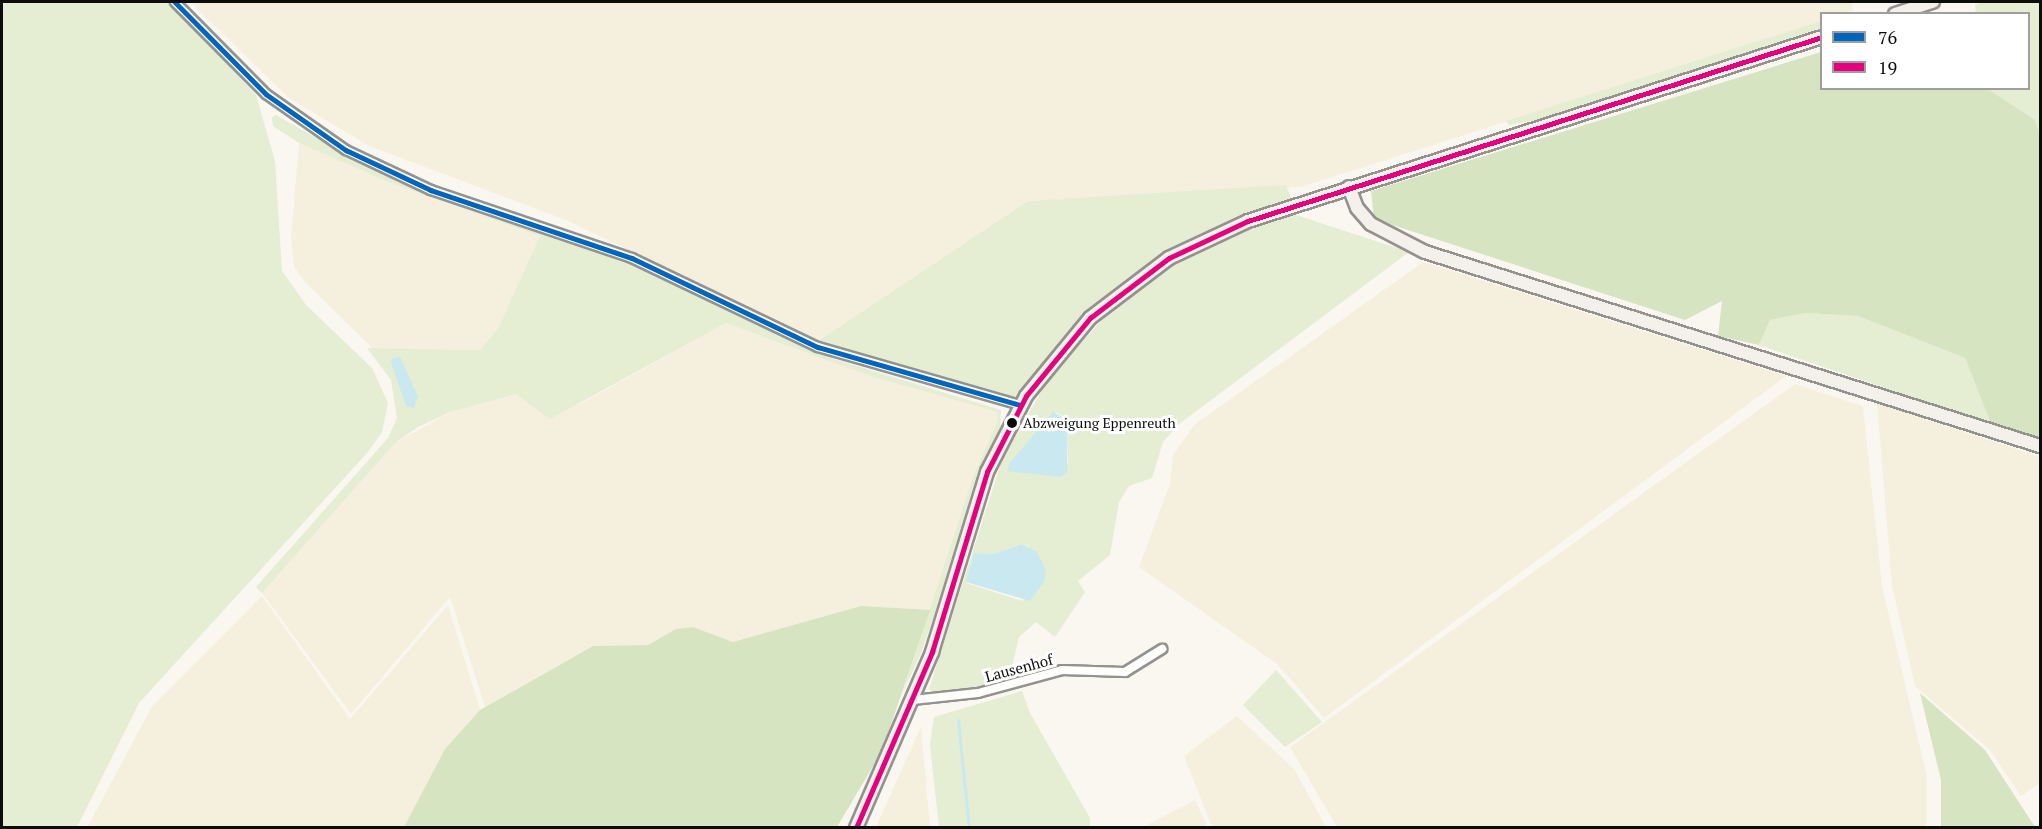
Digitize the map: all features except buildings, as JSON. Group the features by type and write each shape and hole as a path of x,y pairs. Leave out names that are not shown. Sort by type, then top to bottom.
{"main road":[{"path":"1901,12 1933,2"},
{"path":"856,828 913,700 987,472 1020,405 1090,318 1169,258 1238,225 1349,187 1820,37"},
{"path":"1349,187 1357,208 1371,224 1425,252 2040,446"}],"street":[{"path":"176,2 267,94 346,150 431,190 632,258 818,347 1020,405"},
{"name":"Lausenhof","path":"913,700 978,693 1062,670 1125,672 1161,649"}],"shaded area":[{"path":"190,2 1852,2 1853,11 1820,12 1820,21 1301,187 1028,201 818,341 566,220 369,146 289,98"},
{"path":"299,143 388,182 540,236 499,327 480,350 372,348 305,282 294,267 291,238"},
{"path":"1423,262 1786,376 1324,718 1277,664 1139,567 1170,484 1173,455 1194,425"},
{"path":"726,323 867,375 997,412 998,420 973,477 930,610 861,606 733,642 693,627 676,629 648,645 593,646 485,707 450,597 351,714 262,593 395,443 450,412 516,394 578,405"},
{"path":"1795,384 1863,406 1882,586 1927,777 1927,827 1337,827 1290,747"},
{"path":"1877,403 2040,457 2040,783 2021,796 1990,750 1915,686 1892,586"},
{"path":"262,596 350,719 448,605 480,710 445,749 404,827 87,828 151,708"},
{"path":"1237,716 1294,769 1326,827 1212,827 1184,756"},
{"path":"921,727 930,827 876,827"},
{"path":"1195,800 1208,827 1143,827"}],"green space":[{"path":"2,2 170,2 256,95 275,161 282,271 306,305 372,368 388,403 382,432 367,453 139,703 77,827 2,827"},
{"path":"1982,2 2040,2 2040,136 2035,120 1990,90 2030,90 2030,12 1976,12 1975,5"},
{"path":"1820,21 1820,28 1546,118 1509,125 1506,121"},
{"path":"1820,52 1820,90 1990,90 2035,120 2040,136 2040,439 1991,424 1965,358 1858,316 1805,313 1770,320 1759,345 1718,336 1722,301 1685,320 1374,219 1371,191"},
{"path":"276,115 367,167 604,250 834,359 1001,410 1000,429 921,653 902,694 973,477 998,420 997,412 867,375 726,323 550,419 516,394 450,412 418,427 395,443 262,593 256,587 388,438 397,418 391,380 367,348 480,350 499,327 540,236 388,182 299,143 273,126 272,117"},
{"path":"1286,185 1292,200 1198,235 1133,276 1081,319 1022,394 1012,397 818,341 1028,201"},
{"path":"1290,213 1409,252 1179,424 1163,442 1152,478 1129,486 1119,502 1110,555 1078,581 1085,592 1055,637 1036,622 1019,637 1009,679 966,691 934,694 929,689 1002,460 1049,378 1114,307 1176,263 1235,232","holes":["1056,412 1068,420 1068,463 1061,477 1009,465","1022,544 1029,547 1023,601 966,583 974,553 994,554"]},
{"path":"1805,313 1858,316 1965,358 1991,424 1759,345 1770,320"},
{"path":"861,606 930,610 882,751 837,827 404,827 445,749 480,710 593,646 648,645 676,629 693,627 733,642"},
{"path":"1276,670 1322,722 1285,747 1243,705"},
{"path":"1022,691 1030,713 1090,818 1090,827 939,827 930,745 934,717"},
{"path":"1920,693 1985,750 2035,827 1941,827 1941,780"}],"water":[{"path":"400,357 418,397 414,408 406,406 392,365 391,359"},
{"path":"1053,412 1068,420 1067,472 1061,477 1008,471 1009,464"},
{"path":"1022,544 1037,552 1046,570 1044,582 1030,601 966,582 974,553 994,554"}],"waterway":[{"path":"958,720 969,828"}],"transit line":[{"name":"76","path":"175,2 266,94 346,150 431,190 632,258 818,347 1020,405"},
{"name":"19","path":"856,828 932,652 987,472 1026,396 1090,318 1169,258 1248,221 1820,38"}],"place":[{"name":"Abzweigung Eppenreuth","path":"1012,423"}]}
